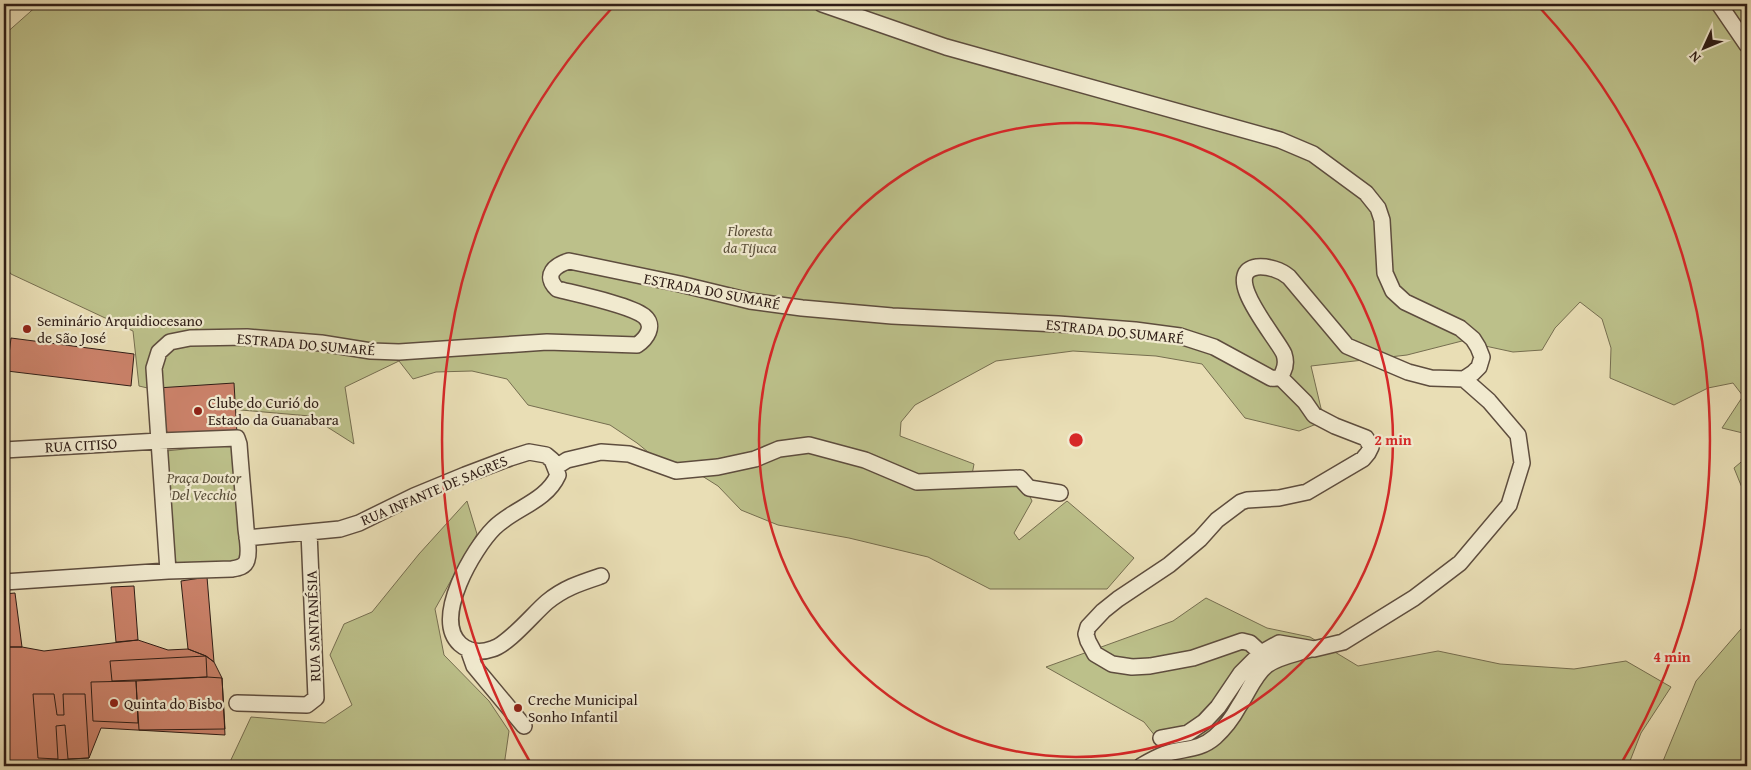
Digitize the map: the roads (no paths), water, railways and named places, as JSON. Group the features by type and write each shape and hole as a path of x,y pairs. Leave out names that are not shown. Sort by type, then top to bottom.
{"street":[{"path":"822,4 946,47 1280,140 1313,154 1366,193 1378,208 1382,220 1385,274 1393,291 1405,302 1460,328 1473,339 1482,358 1479,367 1464,379 1431,378 1408,372 1347,346 1282,271 1260,267 1253,268 1245,276 1243,282 1248,296 1283,352 1286,366 1280,377 1305,402 1314,415 1335,426 1366,438 1371,447 1363,459 1307,492 1279,498 1240,502 1217,520 1200,539 1169,566 1118,599 1088,627 1086,634 1095,654 1112,664 1132,667 1150,666 1193,658 1242,641 1250,643 1261,653"},
{"path":"1719,4 1747,44"},
{"name":"ESTRADA DO SUMARÉ","path":"159,441 154,368 160,352 170,342 184,339 247,337 320,343 371,351 399,352 446,347 547,342 637,345 646,339 649,323 645,317 632,310 557,289 552,284 551,276 554,269 559,264 569,262 750,300 802,308 902,316 1058,324 1135,330 1180,336 1214,347 1271,378 1276,379 1280,377"},
{"path":"1141,766 1165,754 1186,751 1214,738 1223,730 1239,708 1251,684 1266,666 1279,658 1343,642 1414,598 1460,563 1509,505 1522,463 1518,435 1489,401 1464,379"},
{"path":"4,582 239,568 247,562 247,538 237,439 159,441 168,571"},
{"name":"RUA CITISO","path":"4,450 159,441"},
{"path":"601,576 570,586 558,594 508,639 494,649 478,652 458,643 450,618 452,603 477,550 494,528 544,494 554,483 558,474 556,467 567,460 601,452 629,454 676,471 718,467 755,459 779,449 809,445 865,460 917,482 1020,478 1029,488 1060,494"},
{"name":"RUA INFANTE DE SAGRES","path":"247,538 340,529 360,523 414,496 523,453 536,452 546,455 556,467"},
{"name":"RUA SANTANÉSIA","path":"237,703 307,705 316,698 309,532"},
{"path":"1161,738 1188,733 1204,722 1218,708 1241,673 1261,653 1279,643 1312,649"},
{"path":"468,649 474,666 524,726"},
{"path":"1188,733 1198,743 1214,738"}],"place":[{"name":"Seminário Arquidiocesano de São José","path":"27,329"},
{"name":"Clube do Curió do Estado da Guanabara","path":"198,411"},
{"name":"Quinta do Bisbo","path":"114,703"},
{"name":"Creche Municipal Sonho Infantil","path":"518,708"}],"park label":[{"name":"Floresta da Tijuca","path":"750,238"},
{"name":"Praça Doutor Del Vecchio","path":"204,486"}]}
